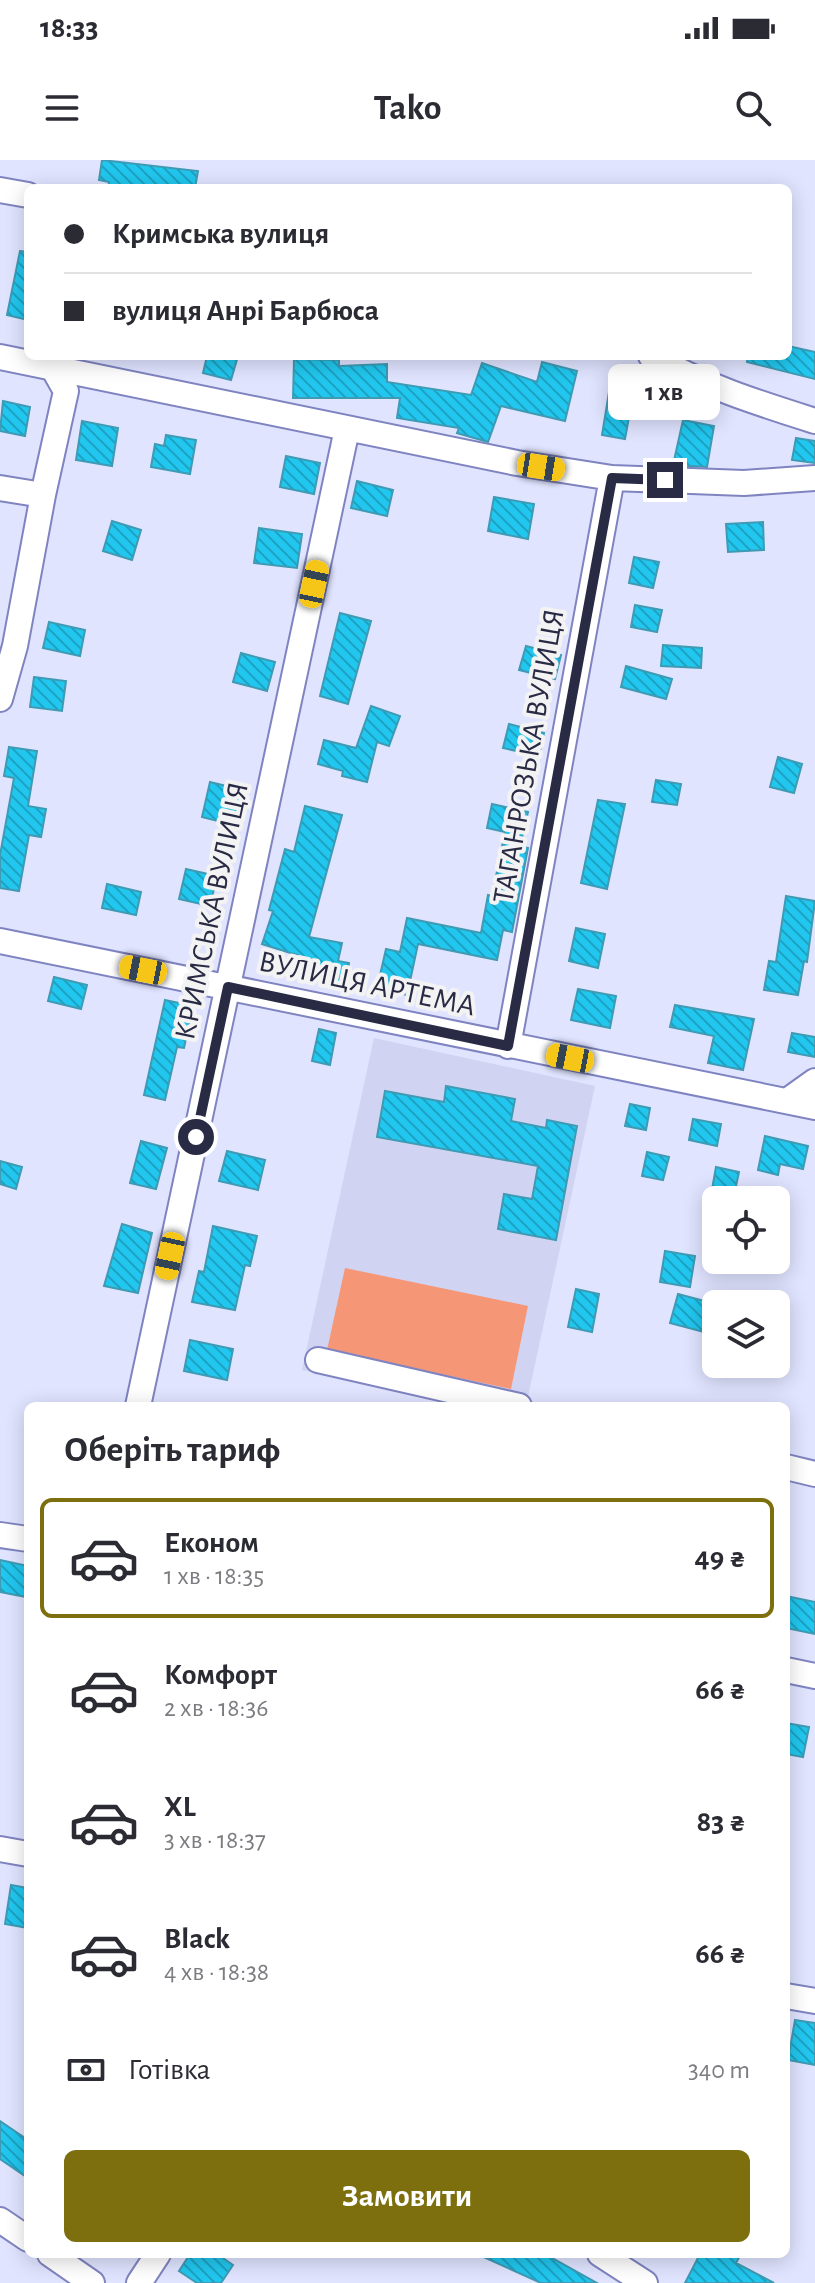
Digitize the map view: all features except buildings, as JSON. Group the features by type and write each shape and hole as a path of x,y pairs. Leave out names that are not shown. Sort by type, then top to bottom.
{"street":[{"path":"0,190 24,194"},
{"path":"0,357 517,463 612,478 744,483 815,478"},
{"path":"658,360 726,393 815,421"},
{"path":"0,699 8,644 66,391 53,368"},
{"name":"КРИМСЬКА ВУЛИЦЯ","path":"139,1402 347,429"},
{"name":"ТАГАНРОЗЬКА ВУЛИЦЯ","path":"508,1046 612,478"},
{"path":"0,488 43,495"},
{"name":"ВУЛИЦЯ АРТЕМА","path":"0,941 815,1107"},
{"path":"787,1101 815,1081"},
{"path":"318,1360 502,1402"},
{"path":"790,1468 815,1474"},
{"path":"0,1535 24,1538"},
{"path":"790,1671 815,1676"},
{"path":"0,1849 24,1853"},
{"path":"790,1997 815,2001"},
{"path":"0,2220 24,2236"},
{"path":"56,2258 92,2283"},
{"path":"139,2283 155,2258"},
{"path":"606,2258 645,2283"}],"shaded area":[{"path":"374,1038 595,1086 527,1402 451,1402 302,1370"},
{"path":"345,1268 528,1306 511,1389 327,1350"}],"route":[{"path":"196,1137 228,987 508,1046 612,478 665,480"}]}
